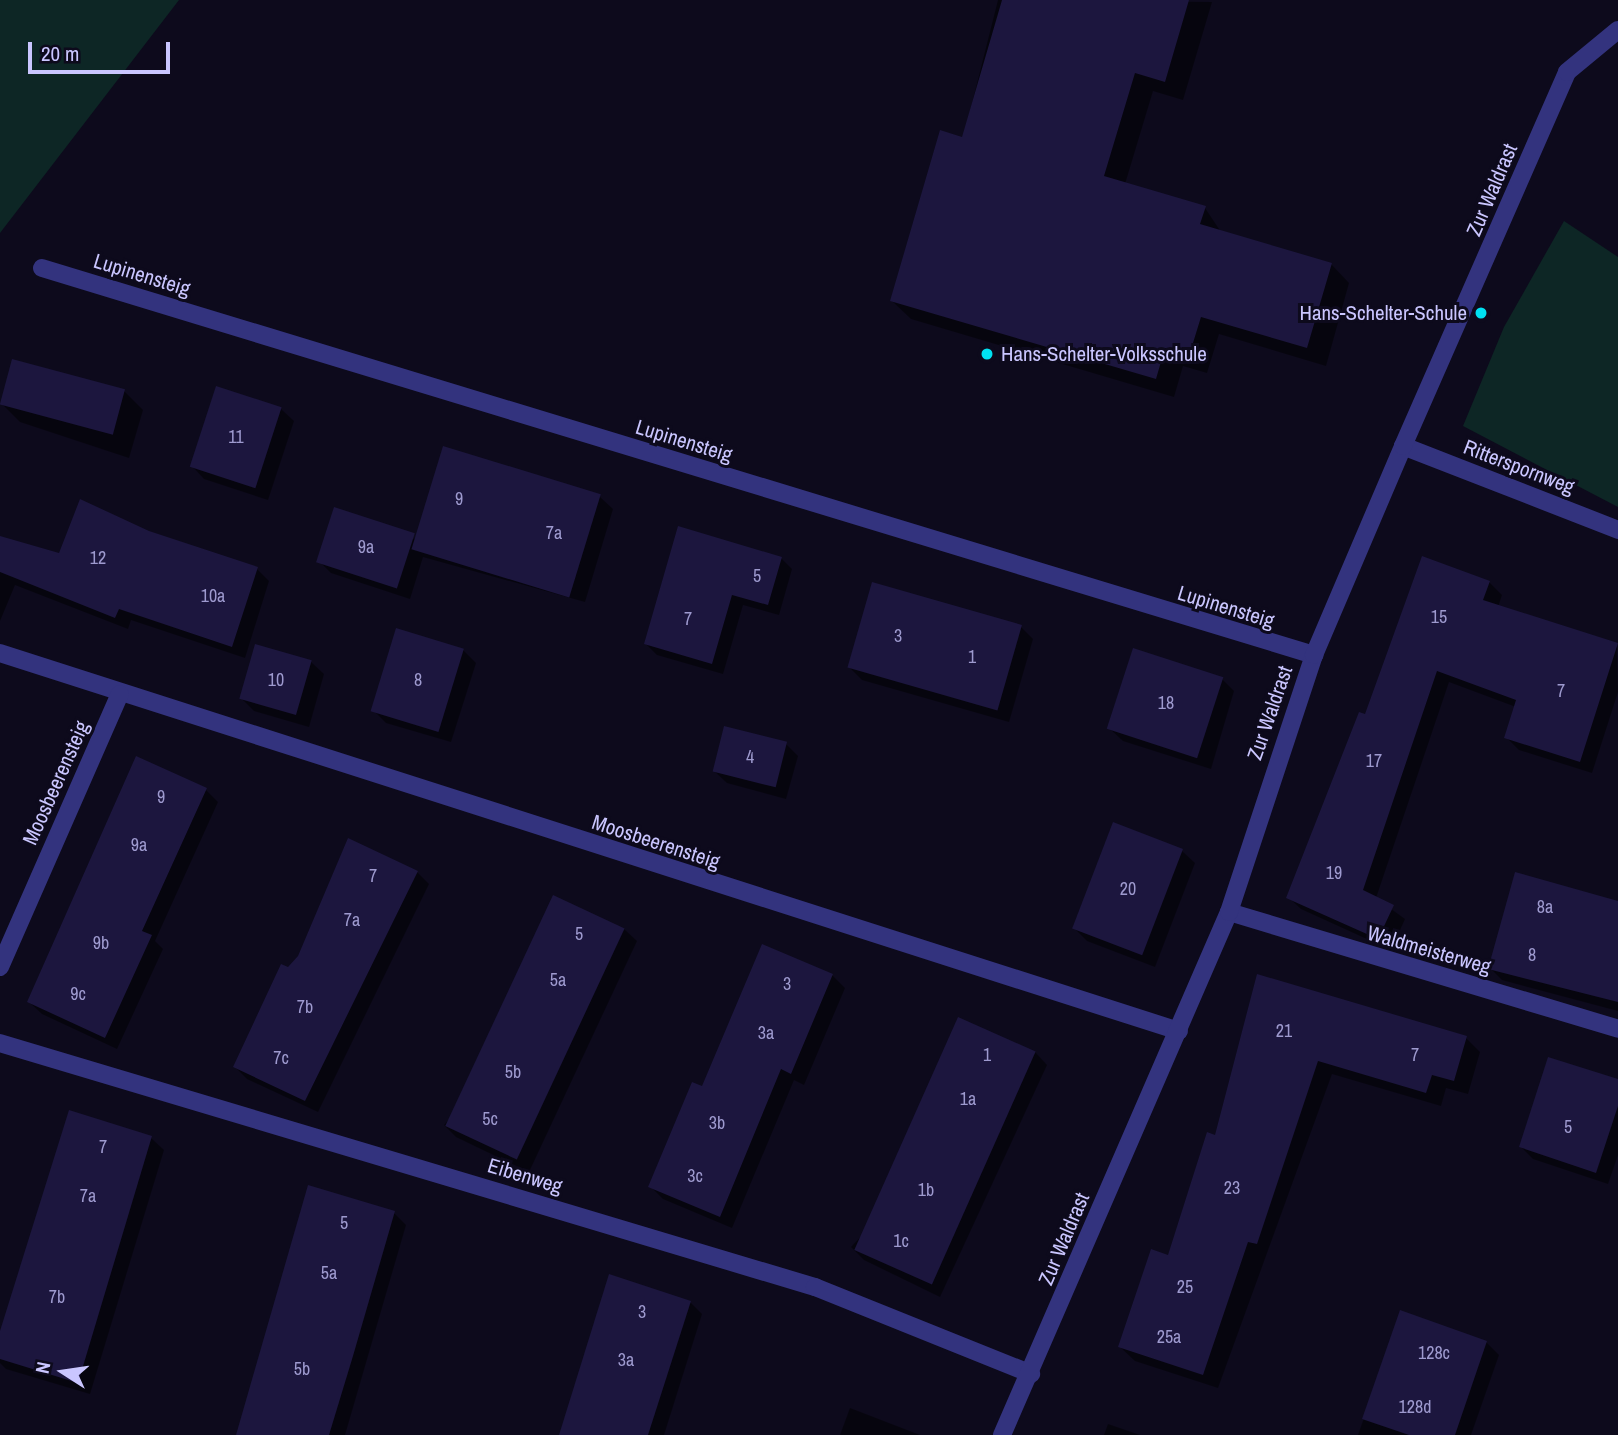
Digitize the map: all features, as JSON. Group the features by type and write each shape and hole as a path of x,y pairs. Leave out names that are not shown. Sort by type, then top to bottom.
{"street":[{"name":"Zur Waldrast","path":"1002,1435 1031,1374 1229,912 1314,655 1403,446 1567,72 1618,30"},
{"name":"Lupinensteig","path":"42,268 1314,655"},
{"name":"Ritterspornweg","path":"1403,446 1618,530"},
{"name":"Moosbeerensteig","path":"0,653 120,695 1179,1031"},
{"name":"Moosbeerensteig","path":"0,967 120,695"},
{"name":"Waldmeisterweg","path":"1229,912 1618,1029"},
{"name":"Eibenweg","path":"0,1042 815,1287 1031,1374"}],"green space":[{"path":"0,0 179,0 0,233"},
{"path":"1564,221 1618,257 1618,507 1463,426 1504,327"}],"building":[{"path":"1002,0 1189,0 1165,82 1135,73 1104,176 1206,206 1200,224 1332,263 1307,348 1201,317 1189,356 1165,348 1156,379 890,301 940,130 962,137"},
{"path":"12,359 125,389 113,435 0,404"},
{"path":"216,386 282,407 255,488 190,467"},
{"path":"443,446 601,494 569,598 411,549"},
{"path":"80,499 149,531 258,567 232,647 119,609 115,618 0,572 0,536 59,553"},
{"path":"334,507 415,533 397,588 316,562"},
{"path":"678,526 782,557 768,605 732,595 712,664 644,644"},
{"path":"1422,556 1490,581 1483,600 1618,643 1580,762 1504,738 1516,700 1437,671 1363,890 1394,905 1378,939 1286,898 1359,712 1365,714"},
{"path":"872,582 1022,625 997,711 847,668"},
{"path":"396,628 464,649 438,732 371,711"},
{"path":"255,644 312,660 296,715 239,699"},
{"path":"1133,648 1223,677 1197,758 1107,729"},
{"path":"724,726 787,742 776,787 713,772"},
{"path":"136,756 207,788 142,931 152,935 105,1038 27,1002"},
{"path":"1113,822 1183,849 1142,955 1072,928"},
{"path":"348,838 418,871 305,1101 233,1067 281,964 288,967 298,956"},
{"path":"1515,872 1618,901 1618,1002 1488,969"},
{"path":"553,895 625,928 517,1159 445,1126"},
{"path":"762,944 833,974 791,1074 781,1069 720,1217 648,1187 692,1082 702,1086"},
{"path":"1257,974 1467,1036 1454,1081 1432,1075 1426,1093 1318,1061 1257,1244 1248,1242 1203,1375 1118,1347 1151,1249 1168,1255 1207,1132 1215,1135"},
{"path":"958,1017 1036,1052 932,1285 854,1250"},
{"path":"1548,1057 1618,1079 1618,1106 1596,1173 1519,1147"},
{"path":"69,1110 152,1136 78,1383 0,1359 0,1331"},
{"path":"308,1185 395,1211 329,1435 236,1435"},
{"path":"609,1274 691,1301 648,1435 559,1435"},
{"path":"1400,1310 1487,1341 1455,1435 1409,1435 1362,1419"}],"place":[{"name":"Hans-Schelter-Schule","path":"1481,313"},
{"name":"Hans-Schelter-Volksschule","path":"987,354"}]}
